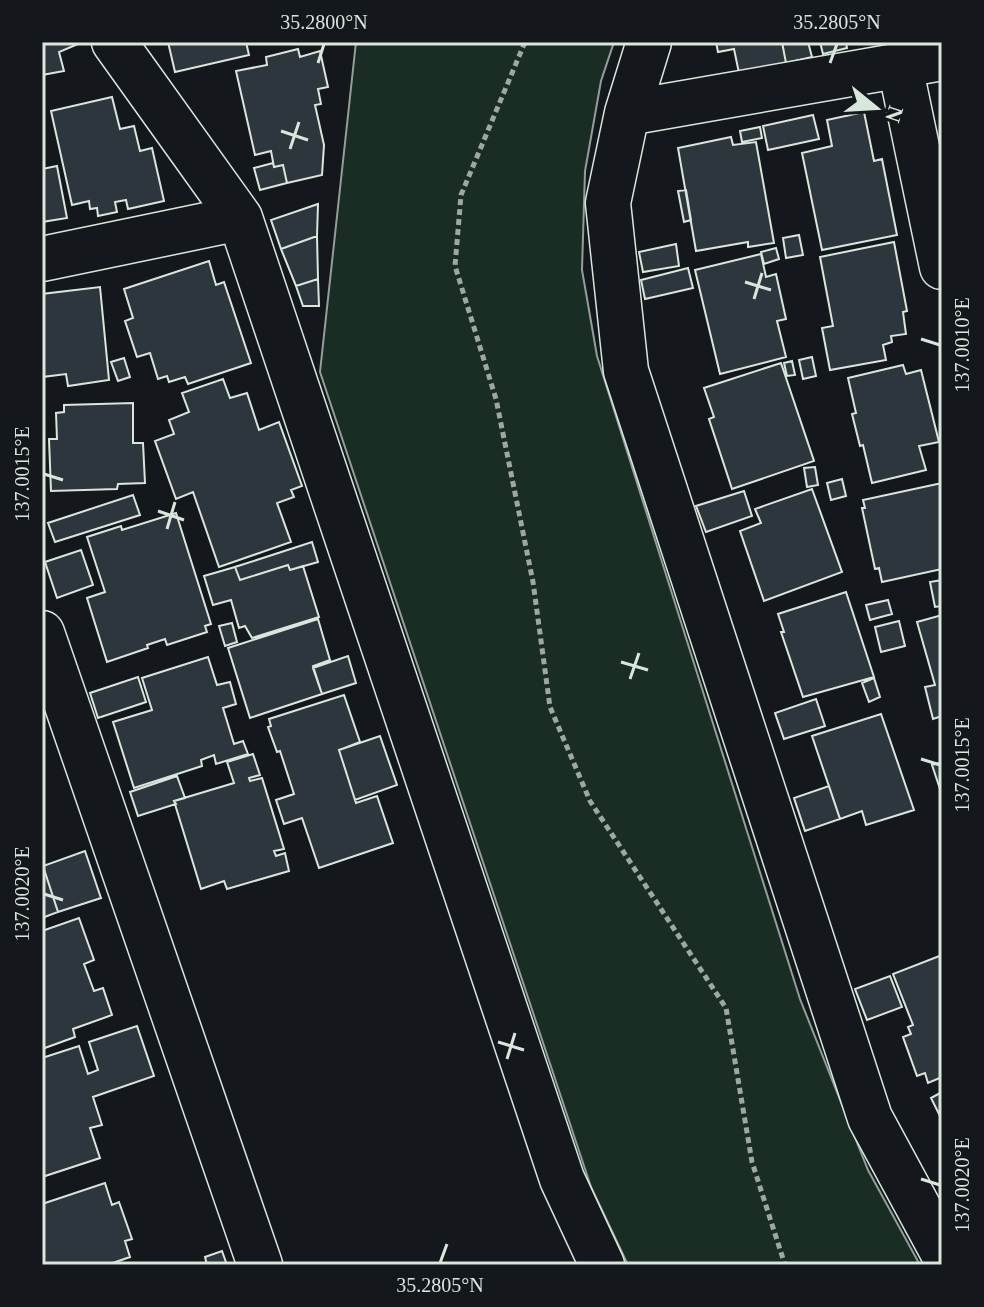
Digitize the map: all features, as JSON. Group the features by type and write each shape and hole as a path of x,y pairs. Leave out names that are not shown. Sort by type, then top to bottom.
{"street":[{"path":"114,42 240,218 557,1164 602,1265"},
{"path":"649,42 627,113 608,203 626,371 870,1118 942,1251"},
{"path":"627,113 942,58"},
{"path":"900,66 942,267"},
{"path":"42,259 240,218"},
{"path":"42,633 260,1265"}],"path":[{"path":"525,42 461,195 455,266 496,399 533,582 550,707 590,801 726,1008 752,1162 785,1265"}],"green space":[{"path":"356,42 614,42 601,81 585,171 582,270 597,356 800,999 868,1170 920,1265 628,1265 591,1187 320,372"}],"building":[{"path":"42,42 77,42 59,52 64,71 42,75"},
{"path":"168,42 246,42 249,55 175,72"},
{"path":"716,42 782,42 786,63 739,73 734,49 718,52"},
{"path":"782,42 808,42 812,57 786,63"},
{"path":"820,42 846,42 847,48 823,54"},
{"path":"298,49 300,57 320,51 328,87 318,89 321,104 315,105 324,145 322,175 287,183 283,165 274,167 271,151 255,155 236,71 267,65 266,57"},
{"path":"112,97 120,129 134,126 140,151 152,148 164,201 128,209 126,200 115,202 117,212 98,216 97,208 90,209 89,201 72,205 51,111"},
{"path":"864,112 874,161 882,159 897,235 822,250 802,153 832,146 827,120"},
{"path":"813,115 819,139 768,150 763,126"},
{"path":"760,127 762,138 742,142 740,131"},
{"path":"731,137 733,145 756,142 774,243 748,247 748,242 696,251 678,148"},
{"path":"273,163 274,167 283,165 287,183 260,190 254,168"},
{"path":"57,166 67,218 42,222 42,169"},
{"path":"686,190 691,220 684,222 678,191"},
{"path":"318,204 317,236 281,249 271,220"},
{"path":"799,235 803,255 786,258 783,238"},
{"path":"317,236 318,279 296,286 281,249"},
{"path":"894,242 907,311 903,312 906,334 891,336 892,342 883,345 886,360 830,370 822,328 833,326 820,257"},
{"path":"676,244 679,266 643,272 639,252"},
{"path":"776,248 779,259 764,264 761,252"},
{"path":"761,254 766,277 776,274 786,319 777,321 786,357 720,374 695,270"},
{"path":"209,261 216,285 224,282 251,363 188,384 185,377 169,382 167,376 158,379 150,353 137,357 125,321 133,318 124,289"},
{"path":"688,268 693,288 645,299 641,280"},
{"path":"318,279 319,306 303,306 296,286"},
{"path":"100,287 109,380 68,386 66,374 42,377 42,294"},
{"path":"812,357 816,376 803,379 799,360"},
{"path":"124,358 130,377 118,381 111,362"},
{"path":"792,361 795,375 787,376 784,363"},
{"path":"781,363 814,461 732,489 709,419 714,417 704,388"},
{"path":"903,365 906,374 921,370 939,442 919,446 926,470 872,483 852,414 856,413 848,378"},
{"path":"223,379 230,398 247,393 259,430 279,422 302,486 291,490 294,497 277,503 291,542 219,567 193,492 176,499 155,441 174,434 169,420 189,412 182,393"},
{"path":"133,403 133,443 143,443 145,483 118,484 117,489 51,491 49,439 57,439 56,413 64,412 64,405"},
{"path":"815,467 818,485 807,487 804,468"},
{"path":"842,479 846,496 831,500 827,483"},
{"path":"942,483 942,569 882,582 879,568 875,569 863,500"},
{"path":"812,489 842,572 764,601 740,531 761,523 755,509"},
{"path":"744,491 752,516 706,532 696,506"},
{"path":"133,495 140,515 55,542 48,523"},
{"path":"176,513 211,624 205,626 207,632 167,645 165,639 107,662 87,598 105,592 87,537"},
{"path":"312,542 318,562 290,570 288,565 240,580 235,567"},
{"path":"81,550 93,585 57,598 45,562"},
{"path":"288,565 290,570 303,566 319,617 252,638 245,626 239,628 231,600 213,605 204,576 235,567 240,580"},
{"path":"942,580 942,606 935,607 930,582"},
{"path":"846,592 874,677 803,697 778,614"},
{"path":"888,600 892,614 870,620 866,605"},
{"path":"942,615 942,716 933,719 925,687 935,685 917,622"},
{"path":"318,619 330,660 313,666 322,694 250,718 228,648"},
{"path":"899,621 905,646 881,652 875,627"},
{"path":"232,623 237,642 225,646 219,626"},
{"path":"348,656 356,683 322,694 313,668"},
{"path":"208,657 217,685 230,682 236,704 223,708 234,744 243,741 248,754 216,764 214,755 201,760 202,766 134,788 113,722 152,710 142,678"},
{"path":"138,677 146,702 98,718 90,693"},
{"path":"874,678 880,697 869,702 862,683"},
{"path":"344,695 360,742 339,750 356,803 377,796 393,843 319,868 302,818 284,824 276,800 294,794 280,751 277,752 268,727 271,726 269,719"},
{"path":"816,699 825,726 784,739 775,713"},
{"path":"881,714 914,810 866,825 862,811 840,819 812,736"},
{"path":"380,736 397,785 355,800 339,750"},
{"path":"253,754 260,775 249,778 250,781 262,778 284,849 274,851 276,856 285,853 289,871 227,889 224,881 201,889 174,801 234,783 227,762"},
{"path":"942,762 942,795 932,765"},
{"path":"177,776 185,798 138,816 130,792"},
{"path":"829,786 840,819 805,831 794,798"},
{"path":"85,851 101,898 58,912 43,866"},
{"path":"42,863 58,912 42,918"},
{"path":"79,918 94,960 84,964 94,991 103,988 112,1015 73,1029 75,1037 42,1049 42,931"},
{"path":"942,955 942,1077 928,1083 925,1073 917,1076 903,1037 911,1034 908,1027 913,1025 893,974"},
{"path":"890,976 902,1007 867,1020 855,989"},
{"path":"137,1026 154,1076 93,1097 102,1125 90,1128 100,1158 42,1177 42,1058 79,1046 88,1074 98,1070 89,1042"},
{"path":"942,1092 942,1120 931,1098"},
{"path":"105,1183 112,1205 119,1202 132,1239 125,1241 130,1257 107,1265 42,1265 42,1204"},
{"path":"222,1251 227,1265 207,1265 205,1257"}]}
